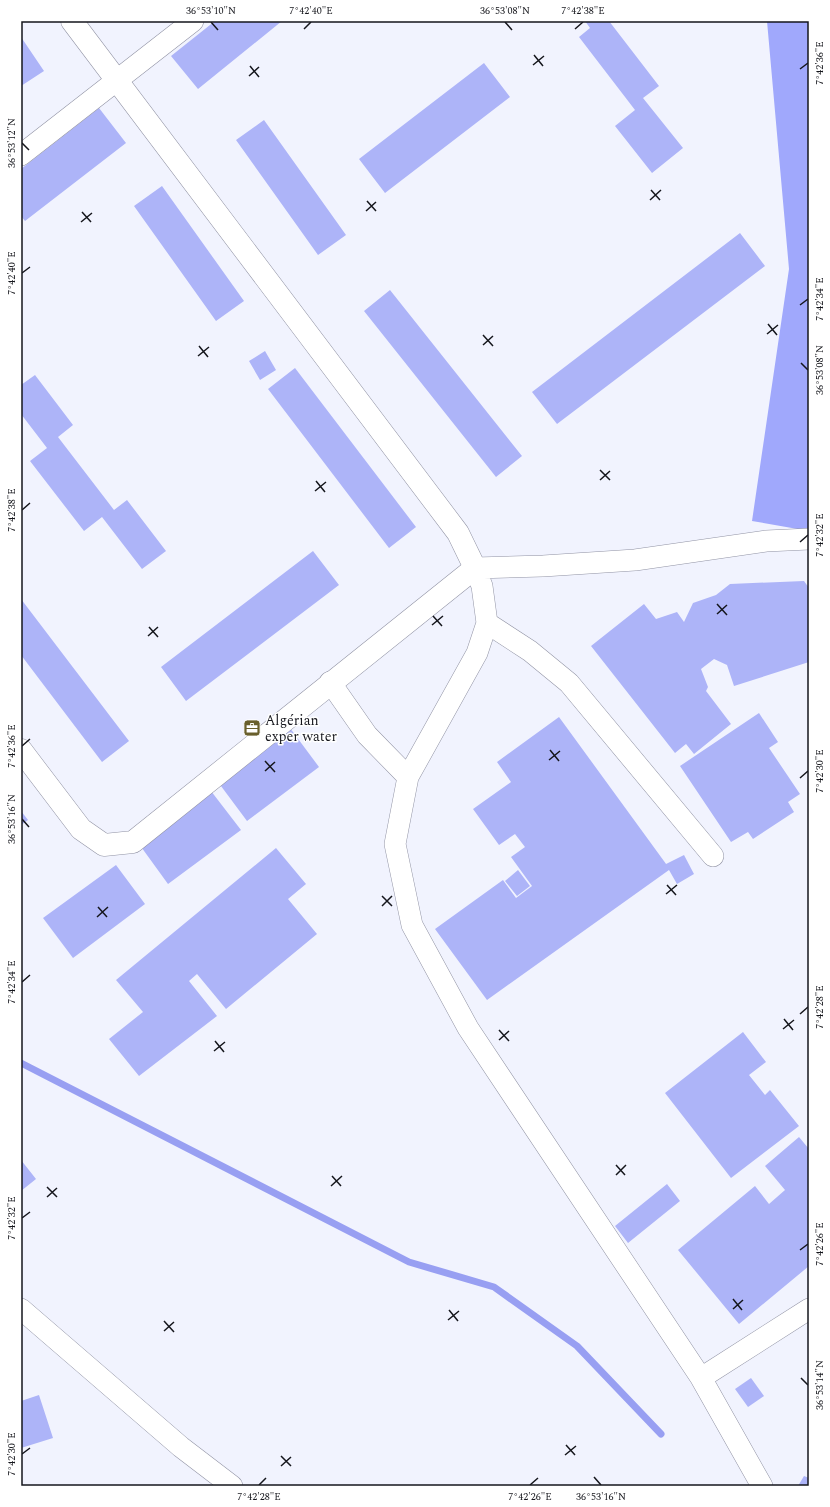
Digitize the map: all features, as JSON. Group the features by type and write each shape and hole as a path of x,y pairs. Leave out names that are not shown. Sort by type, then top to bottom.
{"street":[{"path":"72,21 458,533 475,568 482,586 487,623 477,653 408,777 395,844 412,925 468,1028 701,1378 762,1486"},
{"path":"21,155 193,21"},
{"path":"21,750 81,829 104,846 133,842 330,682 475,568 543,566 635,560 766,541 809,539"},
{"path":"487,623 530,651 569,683 713,856"},
{"path":"330,682 368,735 408,777"},
{"path":"21,1309 181,1447 232,1486"},
{"path":"701,1378 809,1309"}],"shaded area":[{"path":"767,21 809,21 809,531 752,521 789,269"}],"building":[{"path":"215,21 282,21 198,89 171,56"},
{"path":"585,21 609,21 659,86 643,98 683,148 652,173 615,126 635,110 579,37 590,28"},
{"path":"21,37 44,71 21,86"},
{"path":"484,63 510,97 385,193 359,159"},
{"path":"99,108 126,143 25,221 21,216 21,169"},
{"path":"264,120 346,235 318,255 236,140"},
{"path":"162,186 244,301 216,321 134,206"},
{"path":"740,233 765,266 557,424 532,392"},
{"path":"390,290 522,456 496,477 364,311"},
{"path":"265,351 276,370 260,380 249,361"},
{"path":"295,368 416,527 389,548 268,389"},
{"path":"35,375 73,425 58,437 114,510 127,500 166,551 142,569 102,517 84,531 30,461 47,448 21,414 21,385"},
{"path":"313,551 339,585 186,701 161,667"},
{"path":"804,581 809,588 809,662 734,686 727,665 714,659 701,669 708,687 706,691 731,724 694,754 686,744 675,753 591,646 644,604 656,619 677,612 684,622 693,603 716,595 730,584"},
{"path":"21,599 129,741 102,762 21,655"},
{"path":"759,713 778,742 769,748 800,794 788,802 794,812 753,839 748,832 731,842 680,766"},
{"path":"559,717 666,864 684,855 694,874 677,884 669,870 487,1000 435,929 503,880 516,898 532,886 511,857 525,847 515,834 499,845 473,809 511,782 497,762"},
{"path":"290,728 319,767 247,821 218,782"},
{"path":"211,791 241,830 168,884 139,844"},
{"path":"21,811 28,820 21,825"},
{"path":"276,848 306,884 288,899 317,934 226,1009 197,974 189,981 217,1016 139,1076 109,1039 143,1012 116,980"},
{"path":"116,865 145,904 73,958 43,918"},
{"path":"518,870 530,886 517,896 505,881"},
{"path":"743,1032 766,1062 749,1075 765,1095 770,1090 799,1126 731,1178 665,1093"},
{"path":"799,1137 809,1149 809,1266 739,1324 678,1250 755,1186 769,1204 785,1190 765,1166"},
{"path":"21,1160 36,1179 21,1191"},
{"path":"667,1184 680,1201 628,1243 615,1226"},
{"path":"751,1378 764,1396 748,1407 735,1389"},
{"path":"39,1395 53,1438 21,1448 21,1401"},
{"path":"804,1476 809,1478 809,1486 798,1486"}],"waterway":[{"path":"21,1063 409,1262 494,1287 577,1346 661,1434"}],"place":[{"name":"Algérian exper water","path":"252,728"}]}
